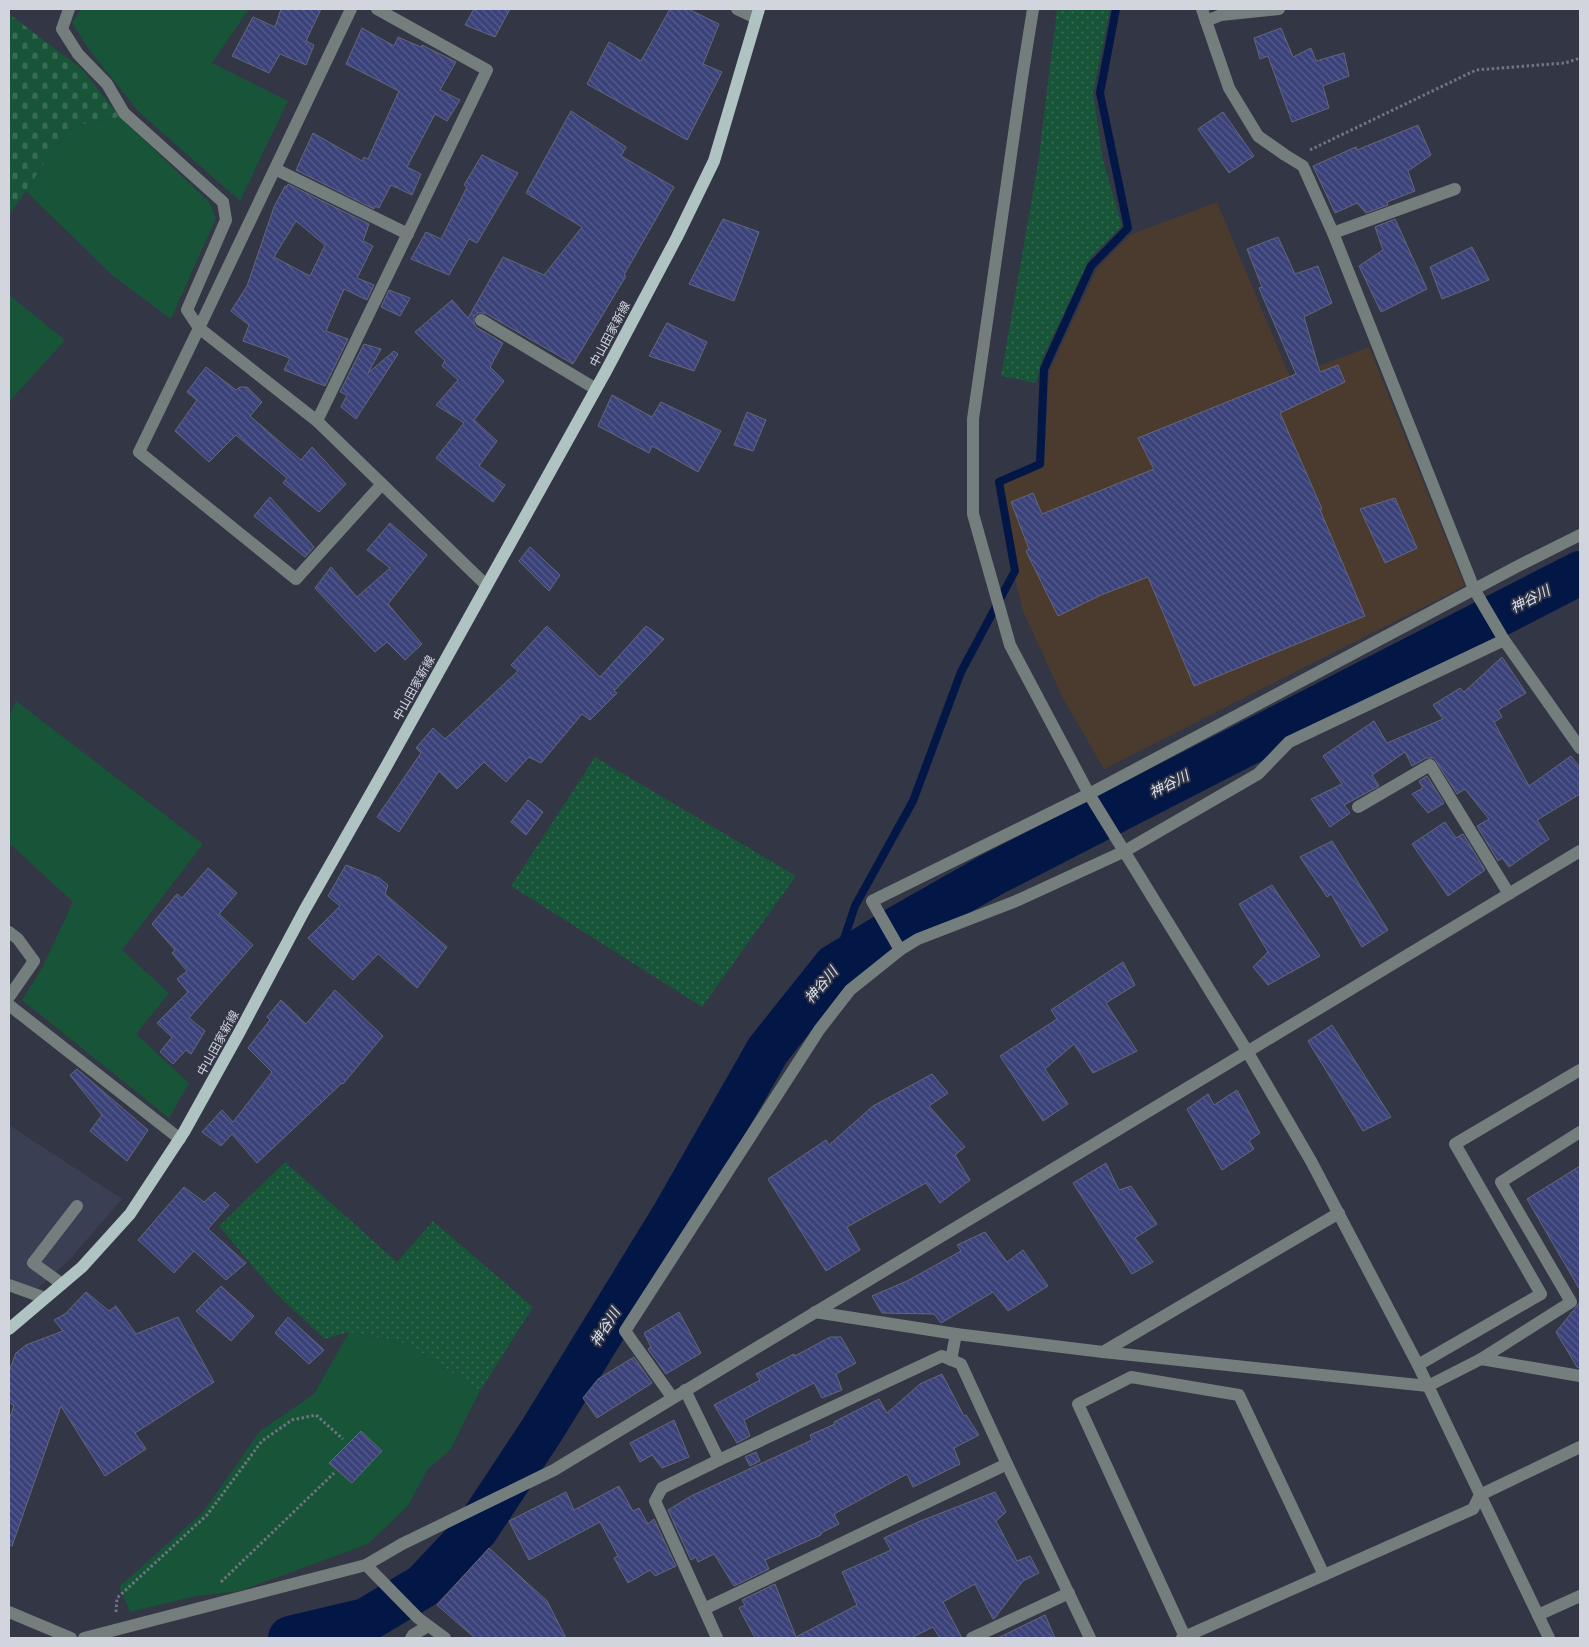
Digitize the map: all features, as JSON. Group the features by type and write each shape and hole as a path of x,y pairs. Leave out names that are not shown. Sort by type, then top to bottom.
{"main road":[{"name":"中山田家新線","path":"9,1329 82,1267 130,1214 180,1139 239,1034 304,911 596,389 677,237 714,161 758,13"}],"street":[{"path":"69,9 62,29 78,54 107,84 124,113 223,202 226,220 187,310 199,328 316,421 486,585"},
{"path":"351,9 139,452 296,579 382,484"},
{"path":"316,421 487,70 377,9"},
{"path":"737,9 758,13"},
{"path":"1033,9 973,419 973,514 1010,645 1089,794 1247,1051 1311,1161 1418,1365 1549,1638"},
{"path":"1202,9 1229,88 1258,136 1303,166 1333,234 1474,589 1504,640 1580,748"},
{"path":"1206,21 1221,15 1279,9"},
{"path":"275,169 408,234"},
{"path":"1333,234 1455,189"},
{"path":"481,320 596,389"},
{"path":"900,950 872,901 1089,794 1474,589 1580,535"},
{"path":"672,1397 625,1331 819,1030 850,990 900,950 918,939 1016,901 1122,847 1258,774 1289,742 1504,640"},
{"path":"1358,807 1430,764 1509,894"},
{"path":"84,1638 366,1565 402,1544 554,1470 672,1397 1580,851"},
{"path":"9,932 18,939 34,961 9,997"},
{"path":"9,1004 180,1139"},
{"path":"1418,1365 1541,1294 1455,1144 1580,1070"},
{"path":"814,1312 956,1334 1103,1352 1428,1386 1481,1359 1571,1302 1501,1182 1580,1132"},
{"path":"62,1284 33,1264 77,1206"},
{"path":"1103,1352 1339,1213"},
{"path":"9,1284 45,1298"},
{"path":"952,1360 956,1334"},
{"path":"717,1638 656,1501 662,1488 942,1356 961,1364 1090,1638"},
{"path":"1481,1359 1580,1376"},
{"path":"1324,1575 1239,1395 1131,1377 1078,1404 1183,1638 1473,1509 1480,1495 1580,1447"},
{"path":"685,1390 719,1460"},
{"path":"704,1609 1007,1464"},
{"path":"366,1565 376,1578 418,1618 445,1638"},
{"path":"972,1638 1069,1593"},
{"path":"1538,1615 1580,1596"},
{"path":"9,1612 71,1638"},
{"path":"411,1638 428,1626"}],"path":[{"path":"1292,159 1476,70 1565,63 1580,58"},
{"path":"114,1630 117,1598 207,1515 262,1441 292,1420 316,1415 343,1439"},
{"path":"197,1608 217,1586 334,1473"}],"shaded area":[{"path":"1217,202 1290,377 1369,347 1465,586 1104,769 1063,698 1022,609 995,486 1044,467 1049,372 1097,269 1130,235"},
{"path":"9,1125 122,1199 69,1260 37,1289 9,1278"}],"green space":[{"path":"81,9 249,9 212,63 288,101 240,201 139,112 90,51 72,23"},
{"path":"1057,9 1110,9 1093,93 1103,160 1122,226 1090,258 1043,357 1036,383 1001,376 1038,163"},
{"path":"9,14 82,69 120,117 74,126 57,144 9,215"},
{"path":"120,117 210,203 216,218 171,319 112,275 26,191 57,144 74,126"},
{"path":"9,295 65,340 9,402"},
{"path":"16,701 203,844 122,950 169,993 136,1034 189,1083 169,1118 22,1000 42,968 73,902 9,843 9,717"},
{"path":"595,757 796,876 702,1007 511,886"},
{"path":"285,1162 397,1262 433,1221 533,1307 480,1391 408,1344 349,1332 325,1339 275,1293 219,1226"},
{"path":"349,1332 408,1344 480,1391 450,1450 428,1469 407,1507 368,1544 240,1591 196,1596 130,1612 119,1587 203,1512 260,1431 314,1394"}],"building":[{"path":"281,9 321,9 306,41 314,45 306,65 280,54 269,73 232,56 253,17 275,27"},
{"path":"474,9 510,9 495,37 465,25"},
{"path":"670,9 688,9 719,24 703,64 722,72 687,140 587,84 609,42 641,61"},
{"path":"362,28 394,46 398,37 421,47 422,45 456,62 440,90 460,100 447,121 435,114 407,167 421,174 412,195 391,185 379,208 375,206 374,209 296,170 313,133 362,161 364,157 368,159 399,91 346,64"},
{"path":"1281,28 1293,57 1311,48 1316,61 1344,53 1349,76 1323,86 1329,108 1292,122 1268,56 1260,59 1254,38"},
{"path":"571,111 626,147 621,156 674,187 624,275 626,276 573,364 485,313 478,313 474,316 476,327 503,343 490,367 504,381 474,420 497,441 479,466 505,485 493,502 436,458 464,423 436,405 458,380 442,366 445,361 415,332 452,300 468,318 503,257 544,275 582,227 526,193"},
{"path":"1223,112 1254,156 1229,173 1198,129"},
{"path":"1418,125 1431,155 1408,171 1415,191 1387,202 1388,205 1366,213 1357,203 1335,213 1313,166 1356,147 1357,150"},
{"path":"482,155 518,173 477,243 469,239 449,275 411,259 426,232 441,239 467,187 464,185"},
{"path":"288,184 369,224 363,241 373,246 357,278 374,285 367,300 344,289 326,331 348,339 325,386 284,370 290,358 243,341 249,325 231,311 247,286 274,207 285,186 287,187","holes":["296,221 325,245 310,276 274,257"]},
{"path":"723,219 759,232 734,301 689,284"},
{"path":"1395,219 1427,289 1381,312 1359,266 1383,250 1375,227"},
{"path":"1278,237 1295,274 1318,266 1332,303 1304,317 1320,372 1338,365 1345,382 1280,413 1322,509 1320,510 1365,616 1194,686 1148,577 1101,595 1058,616 1026,551 1029,549 1011,502 1033,493 1042,514 1154,469 1138,438 1296,374 1259,288 1262,287 1247,249"},
{"path":"1472,247 1489,280 1442,299 1430,267"},
{"path":"389,290 410,298 400,316 381,307"},
{"path":"667,323 707,342 694,371 649,356"},
{"path":"364,344 381,349 368,373 394,351 398,354 356,419 341,407 347,395 340,392"},
{"path":"206,367 236,390 240,387 247,387 262,402 250,416 301,460 312,447 346,484 319,512 283,483 287,478 236,435 209,462 175,431 197,400 187,392"},
{"path":"612,395 652,417 661,402 721,431 698,472 652,446 649,453 598,426"},
{"path":"747,412 766,420 753,451 734,445"},
{"path":"270,497 314,547 305,557 254,516"},
{"path":"1395,498 1417,548 1385,563 1360,509"},
{"path":"390,523 427,555 388,604 422,644 405,660 387,642 375,652 315,588 331,567 357,597 390,568 367,550"},
{"path":"530,547 560,575 549,591 519,561"},
{"path":"547,626 600,677 646,626 664,639 614,691 617,693 590,720 582,714 541,763 529,757 506,782 484,762 457,789 439,771 399,832 377,817 421,753 416,748 433,728 445,739 518,671 511,665"},
{"path":"1502,657 1526,693 1498,710 1502,717 1494,722 1529,786 1571,756 1580,768 1580,794 1537,820 1549,839 1509,867 1502,858 1498,861 1477,826 1489,819 1465,789 1457,794 1434,758 1426,758 1412,766 1405,752 1372,775 1379,786 1344,805 1350,813 1330,827 1311,799 1342,784 1323,756 1374,721 1387,743 1443,719 1433,705 1460,688 1464,692"},
{"path":"1427,776 1444,803 1428,813 1412,794 1423,788 1419,781"},
{"path":"528,800 543,812 526,835 511,822"},
{"path":"1445,822 1456,838 1463,834 1485,870 1448,896 1412,844"},
{"path":"1332,841 1388,930 1362,947 1331,894 1327,897 1300,857"},
{"path":"346,865 379,878 388,885 385,894 447,947 417,988 378,954 353,980 308,938 340,906 328,896"},
{"path":"208,868 237,893 219,914 253,945 189,1018 205,1031 191,1054 186,1050 173,1064 160,1052 172,1037 157,1023 188,992 177,979 187,971 172,953 175,950 152,924 177,894 182,898"},
{"path":"1272,885 1320,956 1268,985 1253,967 1268,952 1239,904"},
{"path":"1123,962 1135,985 1106,1003 1137,1051 1093,1073 1074,1044 1045,1069 1068,1104 1043,1121 1000,1056 1057,1019 1051,1010"},
{"path":"335,990 383,1036 343,1084 257,1163 232,1134 221,1146 202,1132 222,1110 233,1122 272,1072 248,1048 270,1020 267,1017 281,1000 306,1024"},
{"path":"1332,1025 1391,1117 1363,1131 1308,1041"},
{"path":"77,1069 148,1130 127,1161 90,1131 102,1115 70,1075"},
{"path":"932,1074 948,1093 929,1106 965,1147 955,1155 970,1180 940,1203 926,1183 847,1227 860,1250 826,1271 768,1179 826,1140 829,1145 873,1106"},
{"path":"1237,1090 1260,1133 1249,1141 1254,1149 1222,1170 1187,1109 1208,1094 1214,1105"},
{"path":"1106,1163 1119,1190 1131,1186 1157,1224 1135,1238 1153,1262 1132,1274 1073,1183"},
{"path":"1580,1166 1580,1290 1527,1199"},
{"path":"184,1187 204,1202 215,1192 229,1205 208,1229 246,1263 226,1280 194,1251 174,1273 138,1240"},
{"path":"985,1232 1007,1262 1023,1250 1048,1286 1008,1311 993,1292 941,1323 934,1314 882,1313 872,1296 907,1281 961,1251 957,1245"},
{"path":"221,1286 254,1316 231,1341 196,1311"},
{"path":"86,1292 109,1311 116,1306 136,1334 178,1317 214,1382 135,1433 146,1449 105,1476 61,1406 12,1546 9,1545 9,1420 14,1405 9,1403 9,1371 16,1353 26,1345 63,1331 54,1320 65,1314"},
{"path":"1580,1302 1580,1368 1577,1367 1556,1332"},
{"path":"679,1312 701,1353 666,1374 648,1349 651,1347 644,1333"},
{"path":"288,1317 324,1350 309,1364 275,1333"},
{"path":"830,1337 841,1337 856,1363 836,1374 842,1390 822,1398 814,1383 744,1420 750,1436 737,1443 714,1405 760,1380 756,1374"},
{"path":"634,1357 652,1383 597,1418 583,1398 598,1379"},
{"path":"942,1374 964,1416 966,1415 979,1435 954,1448 960,1464 913,1487 907,1474 834,1514 839,1524 821,1533 821,1535 765,1560 769,1569 734,1586 714,1554 698,1562 696,1557 691,1560 668,1510 691,1496 812,1440 810,1435 835,1424 834,1422 879,1399 887,1413 920,1384"},
{"path":"674,1420 689,1457 662,1468 652,1455 640,1462 630,1443"},
{"path":"361,1431 382,1451 352,1483 329,1463"},
{"path":"756,1452 760,1461 750,1466 745,1457"},
{"path":"619,1486 633,1511 639,1508 648,1524 654,1519 676,1566 655,1576 650,1570 628,1583 614,1558 618,1556 600,1522 529,1560 509,1521 566,1492 574,1510"},
{"path":"995,1492 1006,1512 996,1521 1017,1561 1030,1556 1039,1573 1023,1581 994,1619 975,1584 943,1602 962,1638 940,1638 933,1627 911,1638 755,1638 739,1608 745,1605 742,1600 775,1584 796,1637 857,1605 842,1572 891,1550 884,1538 918,1522"},
{"path":"489,1548 547,1601 566,1638 475,1638 437,1605"},
{"path":"1045,1615 1055,1638 998,1638"}],"waterway":[{"path":"835,966 855,906 913,801 961,672 1015,571 999,482 1040,464 1044,369 1091,266 1128,228 1100,93 1116,9"},
{"name":"神谷川","path":"290,1638 366,1620 423,1586 476,1530 542,1430 675,1213 768,1050 835,966 993,874 1580,573"}]}
